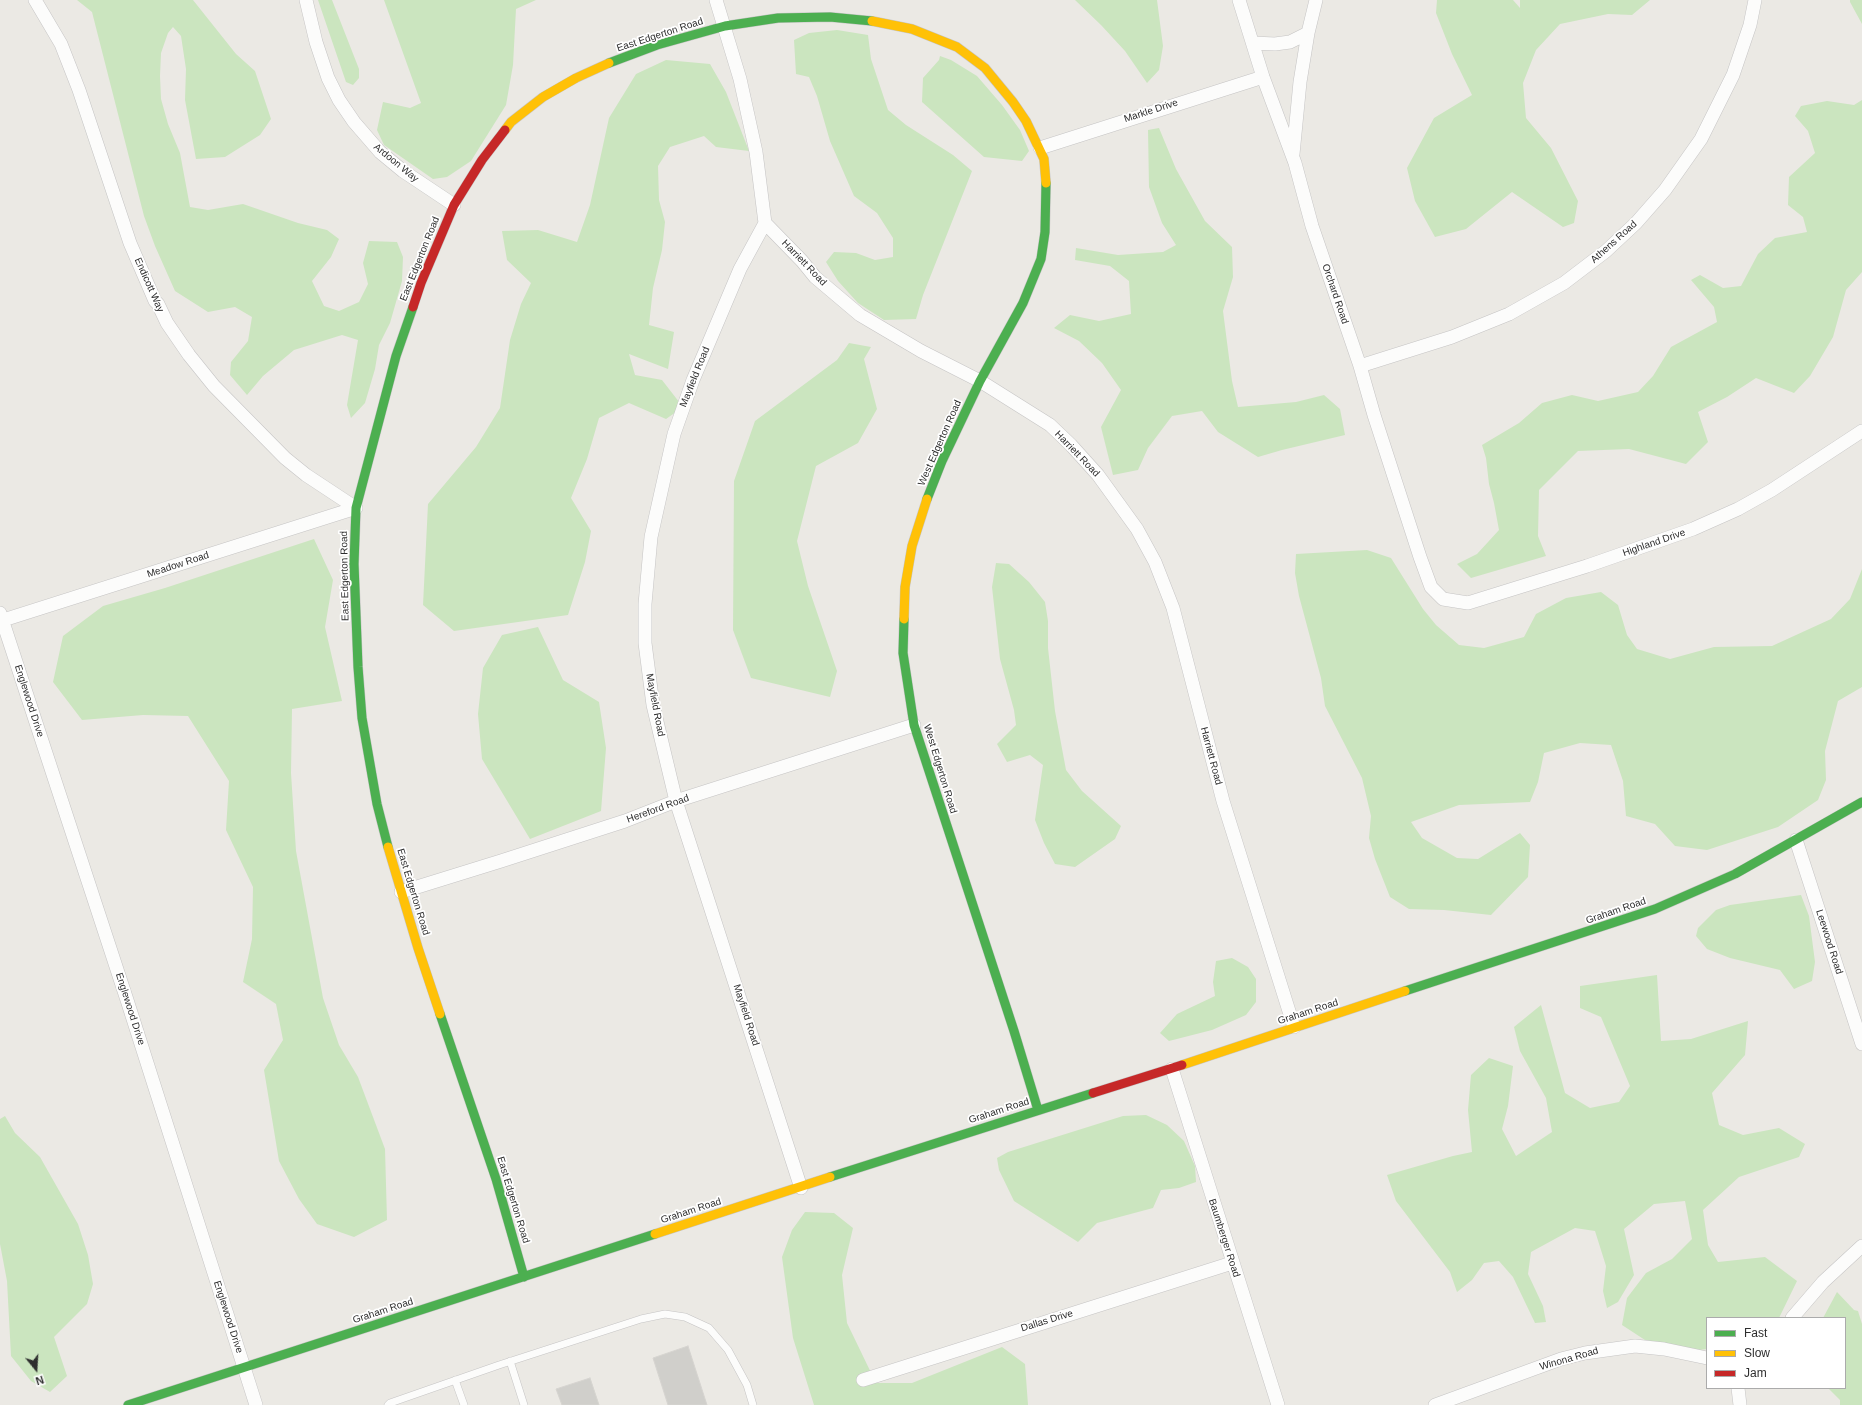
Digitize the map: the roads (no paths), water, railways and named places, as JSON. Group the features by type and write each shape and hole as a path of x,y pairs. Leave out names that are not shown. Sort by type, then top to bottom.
{"street":[{"name":"Endicott Way","path":"35,0 63,50 79,90 130,243 155,301 167,323 189,355 214,386 285,458 306,475 356,508"},
{"name":"Ardoon Way","path":"306,0 316,42 328,78 339,100 354,122 380,152 403,171 454,206"},
{"path":"716,0 740,79 756,152 765,223"},
{"name":"Orchard Road","path":"1240,0 1263,77 1293,158 1315,234 1360,366 1374,415 1431,587"},
{"path":"1293,158 1300,82 1308,33 1316,0"},
{"name":"Athens Road","path":"1360,366 1452,337 1509,314 1564,283 1611,246 1636,222 1665,190 1701,139 1733,74 1750,25 1755,0"},
{"name":"West Edgerton Road","path":"725,26 778,18 830,17 882,22 912,29 941,40 957,47 985,68 1013,102 1026,121 1044,159 1046,175 1045,232 1040,259 1023,304 980,380 942,461 925,503 912,546 904,601 903,653 914,725 1014,1031 1038,1110"},
{"name":"East Edgerton Road","path":"524,1276 496,1180 401,892 377,804 362,718 358,667 354,564 356,508 406,326 430,259 454,206 482,160 502,133 521,113 543,97 576,78 621,58 657,45 725,26"},
{"path":"1253,43 1275,44 1290,42 1308,33"},
{"name":"Markle Drive","path":"1040,148 1263,77"},
{"name":"Harriett Road","path":"765,223 802,261 815,277 860,315 921,351 980,380 1043,421 1071,445 1115,496 1137,529 1155,562 1173,608 1223,801 1294,1027"},
{"name":"Mayfield Road","path":"765,223 740,269 686,400 668,453 651,537 645,604 645,643 653,705 676,801 801,1188"},
{"name":"Highland Drive","path":"1431,587 1444,600 1468,603 1658,542 1693,529 1738,509 1772,490 1862,431"},
{"name":"Meadow Road","path":"1,618 356,508"},
{"name":"Englewood Drive","path":"1,618 127,1000 256,1405"},
{"name":"Hereford Road","path":"401,892 618,823 676,801 914,725"},
{"name":"Graham Road","path":"128,1405 244,1366 801,1188 1038,1110 1172,1070 1294,1027 1655,909 1735,874 1862,802"},
{"name":"Leewood Road","path":"1796,840 1862,1044"},
{"name":"Baumberger Road","path":"1172,1070 1278,1405"},
{"path":"1793,1317 1823,1282 1862,1246"},
{"name":"Dallas Drive","path":"863,1380 1232,1263"},
{"name":"Winona Road","path":"1435,1405 1561,1359 1592,1351 1622,1346 1648,1347 1706,1358"},
{"path":"1738,1389 1740,1405"}],"lane":[{"path":"388,1405 390,1403 510,1361 641,1320 665,1314 685,1317 709,1328 728,1350 747,1385 753,1405"},
{"path":"510,1361 524,1405"},
{"path":"455,1380 464,1405"}]}
